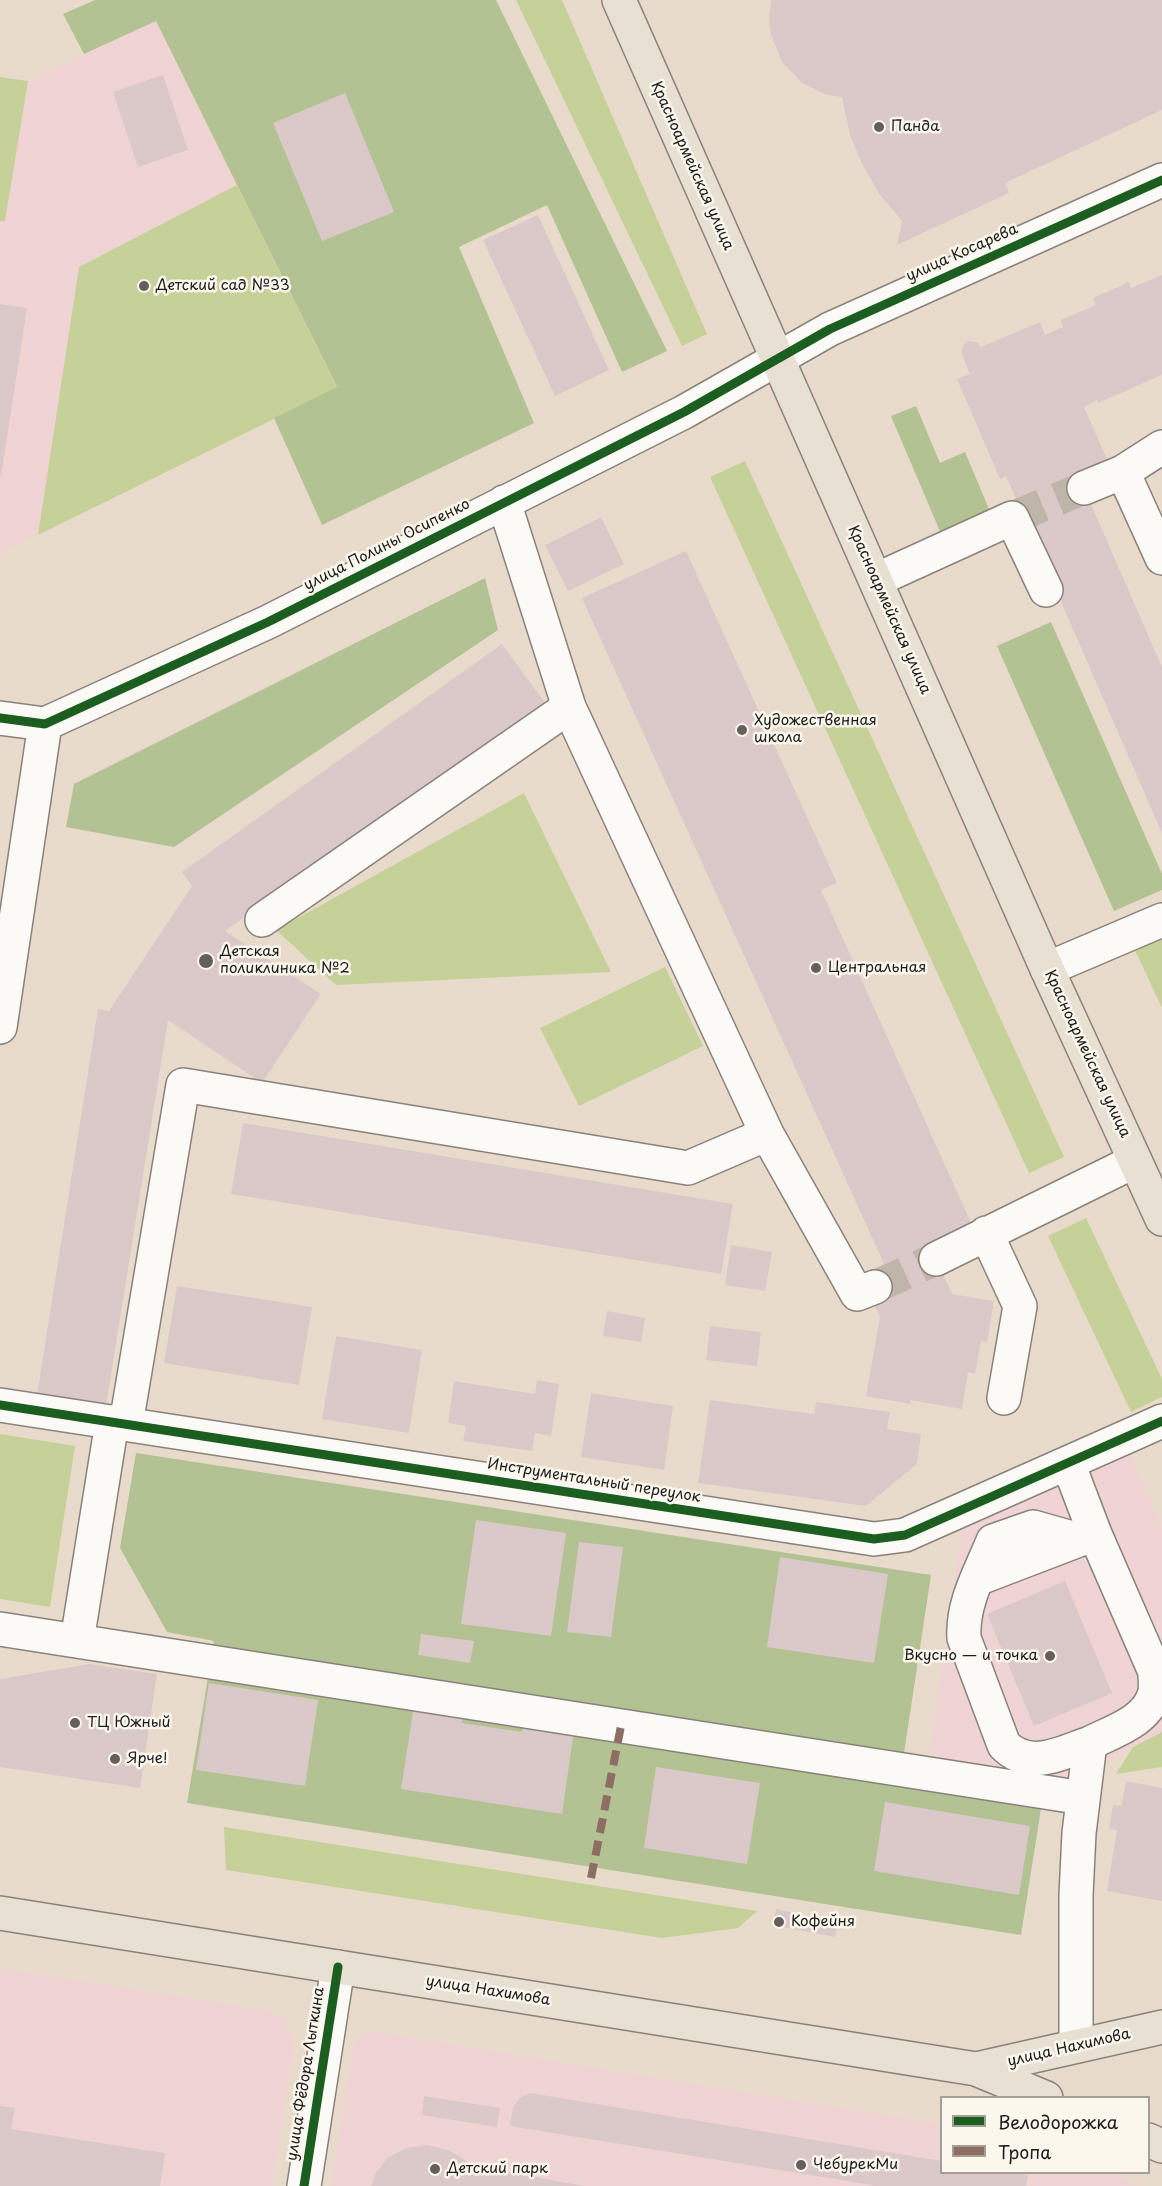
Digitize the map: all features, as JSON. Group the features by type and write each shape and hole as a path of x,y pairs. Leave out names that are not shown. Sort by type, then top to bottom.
{"main road":[{"name":"Красноармейская улица","path":"619,0 1047,969 1162,1219"},
{"name":"улица Нахимова","path":"0,1913 976,2069 1044,2096"},
{"name":"улица Нахимова","path":"976,2069 1162,2027"}],"street":[{"name":"улица Косарева","path":"778,360 830,328 1162,180"},
{"name":"улица Полины Осипенко","path":"45,724 268,622 684,412 778,360"},
{"path":"1084,488 1123,472 1162,447"},
{"path":"1123,472 1162,558"},
{"path":"504,502 569,707 767,1134 857,1294 875,1287"},
{"path":"876,580 1012,518 1046,590"},
{"path":"262,920 569,707"},
{"path":"0,718 45,724 10,888 0,1027"},
{"path":"1047,969 1162,920"},
{"path":"77,1641 183,1085 687,1168 767,1134"},
{"path":"936,1258 1135,1161"},
{"path":"986,1233 1020,1306 1004,1398"},
{"name":"Инструментальный переулок","path":"0,1405 874,1539 905,1535 1162,1421"},
{"path":"1068,1462 1087,1537 1155,1672 1155,1692 1146,1709 1133,1722 1090,1743 1047,1758 1029,1759 1013,1754 1004,1745 964,1638 963,1623 966,1605 993,1541 1032,1527 1087,1537"},
{"path":"0,1629 1083,1797"},
{"path":"1076,2046 1076,1894 1083,1797 1090,1743"},
{"name":"улица Фёдора Лыткина","path":"304,2186 338,1967"}],"shaded area":[{"name":"Детский сад №33","path":"156,21 337,388 0,553 0,77 28,81"},
{"path":"1128,1450 1162,1527 1162,1732 1073,1779 929,1757 963,1522"},
{"path":"0,1968 267,2010 284,2018 291,2030 294,2046 272,2186 0,2186"},
{"path":"371,2031 940,2124 940,2174 1112,2174 1140,2186 331,2186 352,2051 358,2037"}],"green space":[{"path":"95,0 496,0 667,351 622,372 547,205 459,247 534,423 322,525 274,418 337,387 156,21 84,54 63,14"},
{"path":"516,0 562,0 707,334 682,346"},
{"path":"0,77 28,81 5,221 0,221"},
{"path":"237,185 337,388 38,535 79,267"},
{"path":"916,406 940,463 965,452 991,514 942,536 891,416"},
{"path":"745,461 1064,1157 1029,1173 710,477"},
{"path":"485,578 498,630 174,847 66,827 74,784"},
{"path":"1051,622 1162,874 1162,890 1114,911 997,646"},
{"path":"524,793 611,972 336,985 276,930"},
{"path":"1162,935 1162,1008 1134,948"},
{"path":"665,967 703,1046 579,1106 540,1028"},
{"path":"1086,1218 1162,1379 1162,1397 1131,1412 1048,1236"},
{"path":"0,1434 75,1446 50,1607 0,1599"},
{"path":"136,1453 931,1575 899,1786 1041,1809 1021,1935 187,1803 214,1641 167,1632 120,1548"},
{"path":"1162,1732 1162,1767 1116,1774 1133,1747"},
{"path":"224,1827 757,1911 738,1928 662,1938 226,1870"}],"building":[{"path":"771,0 1162,0 1162,110 1005,183 1009,193 897,245 902,221 880,195 863,166 850,135 842,97 827,95 802,83 782,62 771,35 769,21"},
{"path":"163,75 188,150 138,167 113,92"},
{"path":"345,93 394,212 322,241 273,123"},
{"path":"538,215 609,370 555,396 483,240"},
{"path":"1162,275 1162,375 1084,407 1110,466 1080,479 1162,667 1162,833 1006,476 1000,479 957,379 970,374 961,352 967,341 977,342 981,347 1040,322 1045,335 1063,327 1061,320 1096,305 1093,298 1129,282 1131,288"},
{"path":"0,304 27,308 1,476 0,476"},
{"path":"601,517 624,564 568,591 545,545"},
{"path":"686,551 837,883 821,890 972,1225 930,1244 952,1294 994,1301 987,1342 981,1341 975,1374 968,1372 962,1409 910,1400 910,1404 866,1396 880,1317 873,1302 880,1299 868,1271 884,1264 582,598"},
{"path":"502,644 545,703 225,931 321,994 262,1083 168,1020 106,1406 37,1395 98,1009 109,1011 192,886 182,872"},
{"path":"243,1123 733,1204 721,1274 231,1194"},
{"path":"731,1245 772,1252 765,1291 725,1285"},
{"path":"177,1286 312,1307 299,1385 164,1363"},
{"path":"607,1311 645,1318 641,1342 603,1336"},
{"path":"710,1326 761,1332 757,1366 706,1360"},
{"path":"336,1336 422,1350 409,1433 322,1419"},
{"path":"537,1380 559,1384 551,1436 535,1433 532,1451 463,1441 466,1426 448,1423 454,1381 535,1394"},
{"path":"591,1393 673,1406 664,1470 581,1457"},
{"path":"710,1400 814,1414 816,1402 890,1412 887,1429 921,1434 917,1464 866,1506 698,1483"},
{"path":"476,1520 566,1533 551,1636 461,1624"},
{"path":"579,1542 623,1547 611,1637 567,1632"},
{"path":"780,1557 888,1574 874,1663 767,1647"},
{"name":"Вкусно — и точка","path":"1065,1581 1112,1693 1034,1726 987,1614"},
{"path":"421,1634 474,1641 470,1663 418,1655"},
{"name":"ТЦ Южный","path":"89,1664 157,1674 140,1788 0,1767 0,1679"},
{"path":"209,1683 318,1700 305,1786 196,1770"},
{"path":"414,1706 464,1714 462,1723 522,1732 523,1723 574,1730 562,1814 401,1789"},
{"path":"656,1767 760,1783 747,1864 644,1848"},
{"path":"1126,1781 1162,1788 1162,1901 1107,1891 1117,1830 1109,1829 1113,1805 1121,1806"},
{"path":"885,1802 1030,1826 1019,1895 874,1871"},
{"path":"776,1909 838,1922 835,1937 773,1925"},
{"path":"530,2093 940,2161 940,2174 1028,2175 1026,2186 877,2186 510,2126 513,2107 520,2098"},
{"path":"424,2096 500,2108 497,2127 422,2115"},
{"path":"0,2106 15,2108 11,2129 165,2153 160,2186 0,2186"},
{"name":"Детский парк","path":"427,2145 448,2150 470,2165 584,2186 371,2186 376,2173 387,2158 406,2148"}],"tunnel":[{"path":"1012,518 1084,488"},
{"path":"875,1287 936,1259"}],"marked path":[{"path":"591,1878 621,1726"}],"cycle path":[{"path":"0,718 45,724 268,622 684,412 830,329 1162,180"},
{"path":"0,1405 874,1539 905,1535 1162,1421"},
{"path":"304,2186 338,1967"}],"place":[{"name":"Панда","path":"879,127"},
{"name":"Детский сад №33","path":"144,286"},
{"name":"Художественная школа","path":"742,730"},
{"name":"Детская поликлиника №2","path":"206,961"},
{"name":"Центральная","path":"816,968"},
{"name":"Вкусно — и точка","path":"1050,1656"},
{"name":"ТЦ Южный","path":"75,1723"},
{"name":"Ярче!","path":"115,1759"},
{"name":"Кофейня","path":"779,1922"},
{"name":"ЧебурекМи","path":"801,2165"},
{"name":"Детский парк","path":"435,2169"}]}
